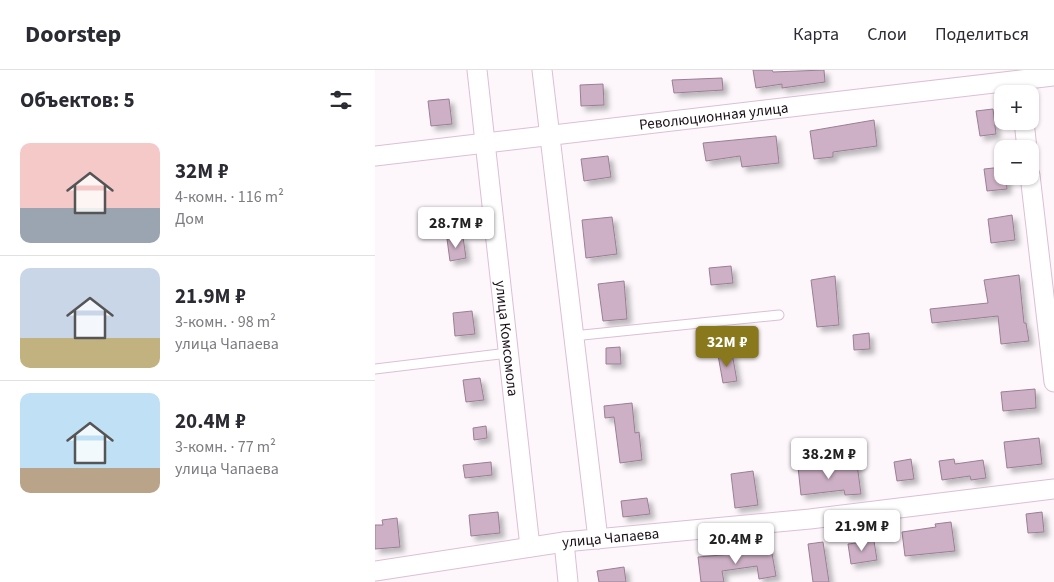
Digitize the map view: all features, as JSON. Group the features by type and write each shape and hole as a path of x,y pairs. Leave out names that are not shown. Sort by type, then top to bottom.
{"street":[{"name":"улица Комсомола","path":"477,70 531,547"},
{"path":"543,70 549,135 598,539"},
{"name":"Революционная улица","path":"375,156 1054,76"},
{"path":"1031,185 1054,382"},
{"name":"улица Чапаева","path":"375,572 564,542 810,519 1054,489"},
{"path":"564,542 568,582"}],"lane":[{"path":"573,336 779,315"},
{"path":"375,369 508,353"}],"building":[{"path":"753,70 772,70 773,72 824,70 825,82 782,88 782,84 756,88"},
{"path":"722,78 723,90 674,93 672,80"},
{"path":"603,84 604,105 581,106 580,85"},
{"path":"449,99 452,124 431,126 428,101"},
{"path":"993,109 994,130 996,134 980,136 976,111"},
{"path":"874,120 877,146 833,152 833,157 814,159 810,131"},
{"path":"776,136 779,163 742,167 740,156 706,161 703,143"},
{"path":"608,156 611,177 584,181 581,159"},
{"path":"994,168 994,185 1007,185 1007,189 987,191 984,169"},
{"path":"1012,215 1015,240 991,243 988,219"},
{"path":"612,217 617,254 586,258 582,220"},
{"path":"463,237 466,258 450,261 447,239"},
{"path":"731,266 733,283 711,285 709,268"},
{"path":"1019,275 1024,323 1026,323 1029,341 1001,344 998,316 932,323 930,309 988,303 984,280"},
{"path":"835,276 839,325 817,327 811,280"},
{"path":"624,281 627,319 603,321 598,284"},
{"path":"472,311 475,334 455,336 453,313"},
{"path":"869,333 870,349 854,350 853,335"},
{"path":"620,347 621,364 606,364 606,348"},
{"path":"732,353 737,381 723,383 718,355"},
{"path":"480,378 484,400 466,402 463,380"},
{"path":"1035,389 1036,408 1003,411 1001,392"},
{"path":"632,403 635,433 639,432 642,460 620,463 614,417 605,418 604,406"},
{"path":"486,426 487,438 474,440 473,428"},
{"path":"1039,438 1042,464 1007,468 1004,442"},
{"path":"911,459 914,479 897,481 894,462"},
{"path":"954,459 955,464 983,460 986,478 971,480 970,476 942,480 939,461"},
{"path":"491,462 492,475 465,478 463,465"},
{"path":"857,464 861,494 845,495 844,490 801,495 798,467 821,465 821,468"},
{"path":"753,471 758,505 735,508 731,474"},
{"path":"647,498 650,514 623,517 621,501"},
{"path":"498,512 500,533 471,536 469,515"},
{"path":"1042,512 1044,532 1028,533 1026,514"},
{"path":"397,518 400,547 375,549 375,525 383,525 382,520"},
{"path":"951,522 955,551 905,556 902,532 936,527 935,524"},
{"path":"874,541 877,560 851,564 848,544"},
{"path":"823,542 829,582 813,582 808,544"},
{"path":"771,548 776,576 759,579 757,566 722,571 724,582 701,582 698,557 745,553"},
{"path":"624,567 626,582 599,582 597,571"}]}
